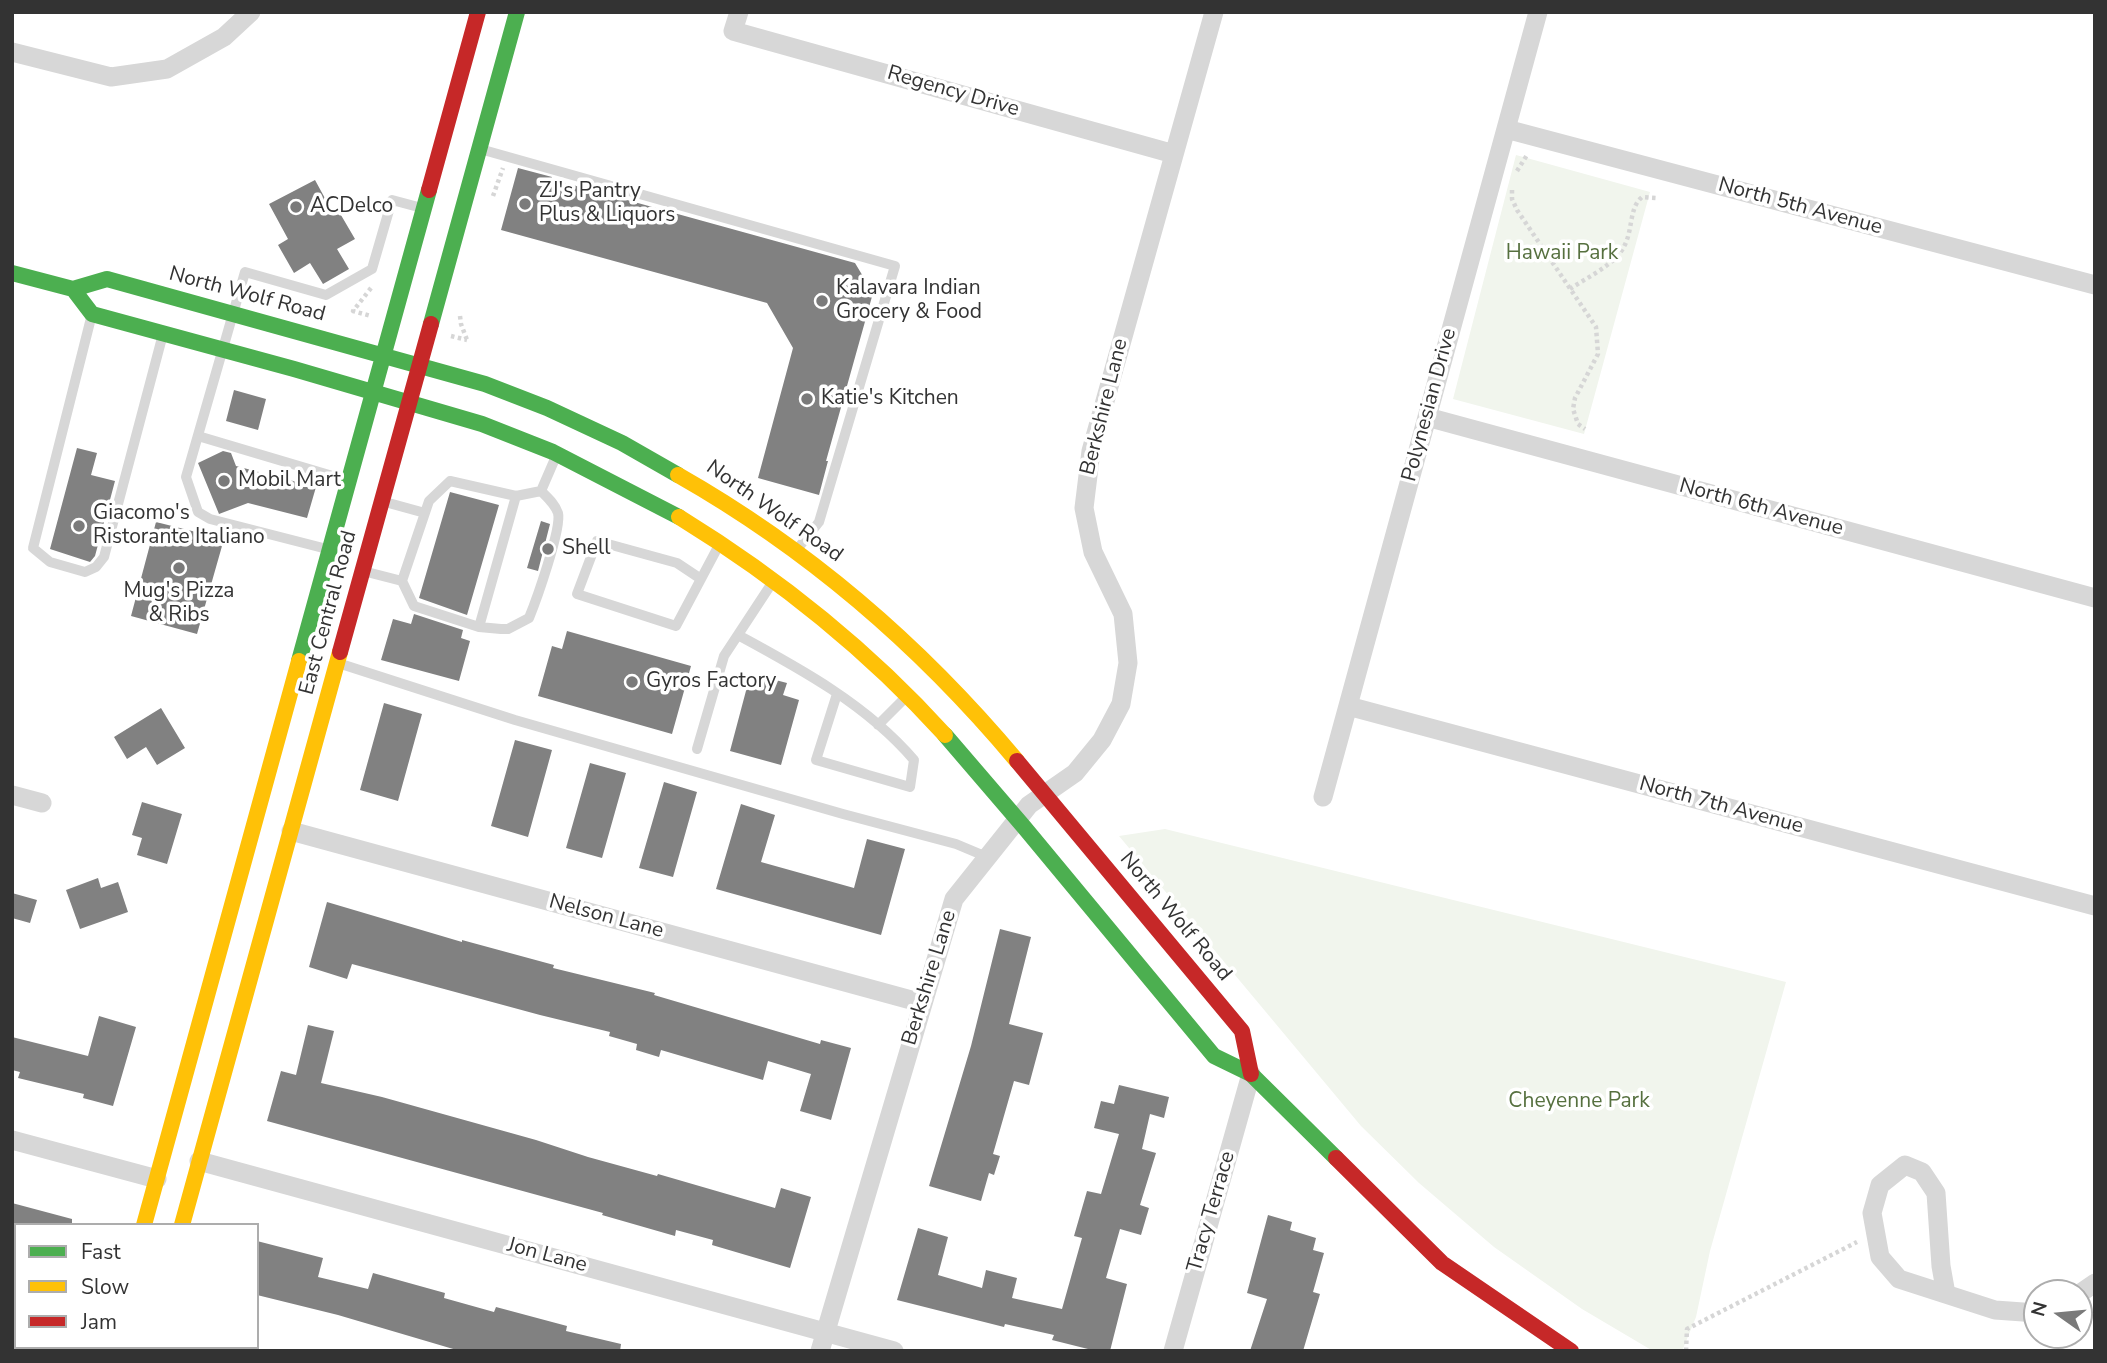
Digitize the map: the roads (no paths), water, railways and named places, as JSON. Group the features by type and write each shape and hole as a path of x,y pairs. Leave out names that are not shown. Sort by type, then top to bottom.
{"main road":[{"name":"East Central Road","path":"145,1223 478,12"},
{"name":"East Central Road","path":"183,1223 517,12"},
{"path":"12,272 73,289 93,314 468,418 557,454 663,507 720,542 831,625 908,696 1017,819 1214,1056 1251,1074 1442,1263 1571,1351"},
{"name":"North Wolf Road","path":"73,289 107,279 419,365 510,394 622,443 695,482 797,550 864,603 923,658 980,717 1242,1031 1251,1074"}],"street":[{"path":"12,52 111,77 167,69 224,37 251,12"},
{"name":"Berkshire Lane","path":"820,1351 954,898 1029,804 1075,773 1102,740 1121,704 1128,663 1123,614 1093,552 1084,508 1090,451 1214,12"},
{"name":"Polynesian Drive","path":"1323,797 1538,12"},
{"name":"Regency Drive","path":"736,22 1174,154"},
{"name":"North 5th Avenue","path":"1506,129 2095,285"},
{"name":"North 6th Avenue","path":"1427,417 2095,598"},
{"name":"North 7th Avenue","path":"1348,706 2095,906"},
{"path":"12,795 42,803"},
{"name":"Nelson Lane","path":"291,831 922,1003"},
{"name":"Tracy Terrace","path":"1173,1351 1251,1074"},
{"path":"12,1140 157,1179"},
{"name":"Jon Lane","path":"200,1161 894,1351"},
{"path":"1946,1294 1941,1266 1936,1193 1922,1172 1905,1165 1880,1185 1872,1213 1880,1257 1899,1279 1995,1310 2023,1312"}],"lane":[{"path":"479,149 895,266 819,522 797,550"},
{"path":"331,550 210,519 198,512 186,477 245,272 326,295 372,269 392,200 424,209"},
{"path":"93,314 33,548 50,562 85,572 96,567 104,557 164,333"},
{"path":"198,436 350,481"},
{"path":"541,491 557,454"},
{"path":"450,481 516,496 541,491 554,503 559,515 542,587 529,618 508,629 479,627 414,606 402,581 429,501 450,481"},
{"path":"479,627 516,496"},
{"path":"382,502 425,513"},
{"path":"701,579 677,563 597,541 577,594 676,626 701,579 720,542"},
{"path":"363,571 402,581"},
{"path":"697,749 724,656 774,580"},
{"path":"738,635 816,678 837,694 878,726 897,740 914,761 911,787 816,760 837,694"},
{"path":"337,663 515,720 956,844 987,857"},
{"path":"878,726 908,696"}],"place":[{"name":"ZJ's Pantry Plus & Liquors","path":"525,204"},
{"name":"ACDelco","path":"296,207"},
{"name":"Kalavara Indian Grocery & Food","path":"822,301"},
{"name":"Katie's Kitchen","path":"807,399"},
{"name":"Mobil Mart","path":"224,481"},
{"name":"Giacomo's Ristorante Italiano","path":"79,526"},
{"name":"Shell","path":"548,549"},
{"name":"Mug's Pizza & Ribs","path":"179,568"},
{"name":"Gyros Factory","path":"632,682"}],"park label":[{"name":"Hawaii Park","path":"1562,254"},
{"name":"Cheyenne Park","path":"1579,1102"}]}
